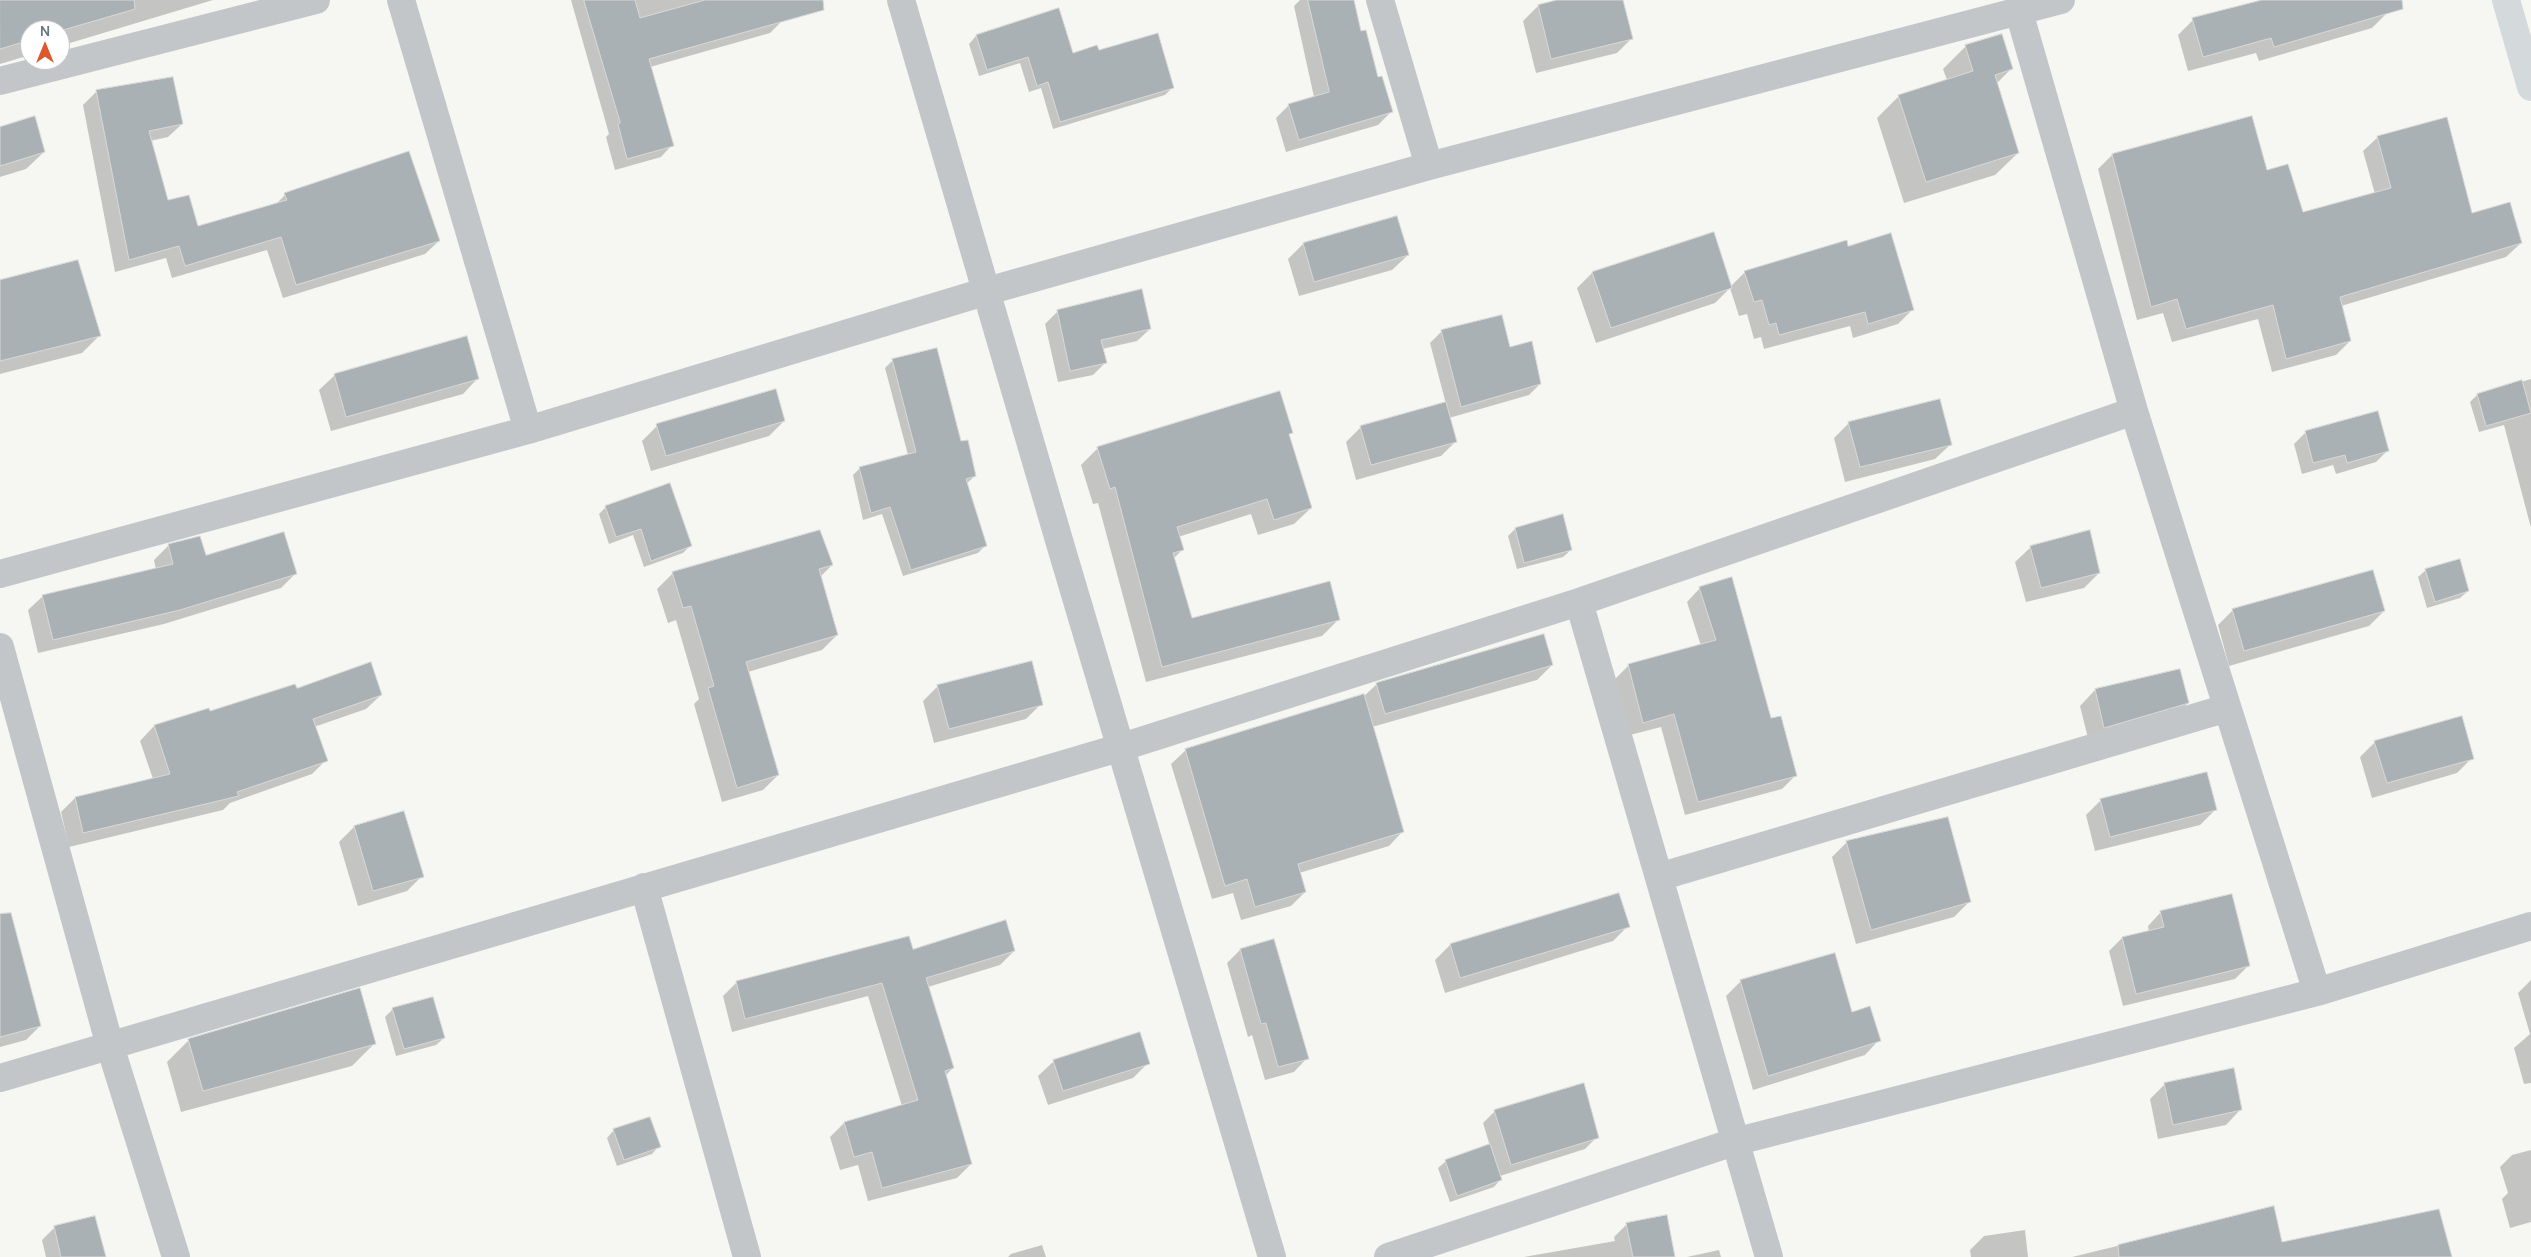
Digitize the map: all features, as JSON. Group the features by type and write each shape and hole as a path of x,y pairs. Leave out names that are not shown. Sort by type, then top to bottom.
{"main road":[{"path":"2506,0 2531,87"}],"street":[{"path":"0,81 316,0"},
{"path":"401,0 528,430"},
{"path":"901,0 984,292 1122,747 1272,1257"},
{"path":"1380,0 1429,166"},
{"path":"0,574 528,430 984,292 1429,166 2061,0"},
{"path":"2019,12 2134,411 2317,992"},
{"path":"0,1078 1122,747 1579,602 2134,411"},
{"path":"1579,602 1660,878 1734,1142 1769,1257"},
{"path":"0,647 110,1046 176,1257"},
{"path":"1660,878 2228,708"},
{"path":"644,887 747,1257"},
{"path":"1388,1257 1734,1142 2317,992 2531,926"}],"building":[{"path":"0,0 134,0 135,9 70,28 70,20 20,20 20,43 0,49"},
{"path":"584,0 635,0 640,18 705,0 823,0 824,10 649,59 674,146 627,159 618,124 620,123"},
{"path":"1308,0 1354,0 1361,31 1366,30 1378,77 1382,76 1393,112 1299,140 1288,104 1329,92"},
{"path":"1557,0 1623,0 1633,39 1551,59 1538,5"},
{"path":"2262,0 2402,0 2403,9 2274,47 2271,38 2203,57 2192,18"},
{"path":"1059,8 1073,53 1097,45 1099,50 1158,33 1174,88 1060,122 1048,82 1037,86 1028,57 987,70 976,35"},
{"path":"2002,34 2013,69 1995,75 2019,153 1926,182 1898,95 1973,71 1965,45"},
{"path":"173,77 183,124 149,131 168,200 189,195 198,226 287,200 284,193 409,151 440,241 296,285 281,237 185,266 179,246 129,260 96,90"},
{"path":"35,116 45,152 0,166 0,127"},
{"path":"2252,116 2267,170 2288,164 2303,212 2391,188 2377,136 2447,117 2472,213 2510,202 2522,243 2340,297 2351,341 2286,359 2273,305 2186,329 2177,299 2151,307 2112,154"},
{"path":"1397,216 1409,255 1314,282 1303,243"},
{"path":"1714,232 1732,288 1611,328 1592,272"},
{"path":"1891,233 1914,310 1868,324 1865,312 1779,335 1776,323 1769,325 1762,300 1754,302 1744,271 1847,240 1848,246"},
{"path":"78,260 101,336 0,361 0,280"},
{"path":"1142,289 1151,329 1101,340 1107,363 1070,371 1057,310"},
{"path":"1502,315 1510,347 1532,341 1541,384 1461,407 1441,330"},
{"path":"467,336 479,379 346,417 334,374"},
{"path":"937,348 961,441 968,440 976,476 966,479 987,546 911,570 890,507 871,513 859,467 916,452 892,359"},
{"path":"2522,380 2531,413 2486,426 2477,394"},
{"path":"776,389 785,421 666,456 656,424"},
{"path":"1280,391 1293,433 1289,434 1312,508 1274,520 1267,499 1177,527 1184,550 1173,553 1192,618 1330,581 1340,620 1162,667 1115,487 1110,489 1097,447"},
{"path":"1940,399 1952,445 1860,467 1848,422"},
{"path":"1446,402 1457,442 1371,465 1360,426"},
{"path":"2378,411 2389,451 2347,463 2345,455 2313,463 2305,431"},
{"path":"670,483 692,546 651,561 641,529 616,537 605,506"},
{"path":"1563,514 1572,550 1524,563 1515,528"},
{"path":"820,530 833,565 819,569 838,635 746,662 779,775 737,788 708,688 714,686 691,606 683,608 672,572"},
{"path":"2090,530 2100,573 2041,588 2030,546"},
{"path":"284,532 297,574 180,610 53,640 42,595 173,564 168,544 200,536 206,555"},
{"path":"2460,559 2469,591 2435,602 2425,569"},
{"path":"2373,570 2385,611 2244,651 2232,609"},
{"path":"1732,577 1771,718 1781,716 1797,776 1698,802 1674,714 1643,723 1628,664 1716,640 1699,587"},
{"path":"1544,634 1553,665 1385,714 1376,683"},
{"path":"1032,661 1043,705 949,729 937,685"},
{"path":"371,662 382,695 313,719 328,761 237,792 239,796 83,833 75,797 170,774 154,725 209,708 210,711 295,684 297,688"},
{"path":"2180,669 2189,703 2104,728 2095,689"},
{"path":"1364,694 1404,832 1298,864 1306,892 1255,907 1247,879 1225,886 1185,749"},
{"path":"2462,716 2474,759 2387,783 2374,741"},
{"path":"2207,772 2217,810 2110,837 2100,799"},
{"path":"404,811 424,877 373,891 354,826"},
{"path":"1948,817 1971,902 1871,930 1846,841"},
{"path":"1619,893 1630,927 1460,978 1450,944"},
{"path":"2232,894 2250,966 2136,994 2122,937 2164,927 2160,911"},
{"path":"11,913 41,1026 0,1037 0,914"},
{"path":"1006,920 1015,951 926,978 954,1068 945,1071 972,1164 882,1188 872,1152 854,1157 844,1122 918,1100 882,983 745,1019 736,981 909,936 913,949"},
{"path":"1274,939 1309,1059 1278,1067 1266,1023 1261,1024 1240,949"},
{"path":"1835,953 1852,1012 1870,1006 1881,1041 1768,1076 1740,980"},
{"path":"360,988 376,1044 203,1091 188,1039"},
{"path":"433,997 445,1038 404,1049 392,1008"},
{"path":"1140,1032 1150,1064 1063,1091 1053,1060"},
{"path":"2234,1068 2242,1110 2173,1125 2164,1083"},
{"path":"1584,1083 1599,1138 1511,1165 1494,1110"},
{"path":"650,1117 661,1147 624,1160 613,1129"},
{"path":"1490,1144 1502,1180 1457,1196 1445,1160"},
{"path":"2274,1206 2282,1242 2439,1209 2452,1257 2119,1257 2118,1245"},
{"path":"1667,1215 1675,1257 1633,1257 1626,1223"},
{"path":"95,1216 106,1257 61,1257 54,1226"}]}
